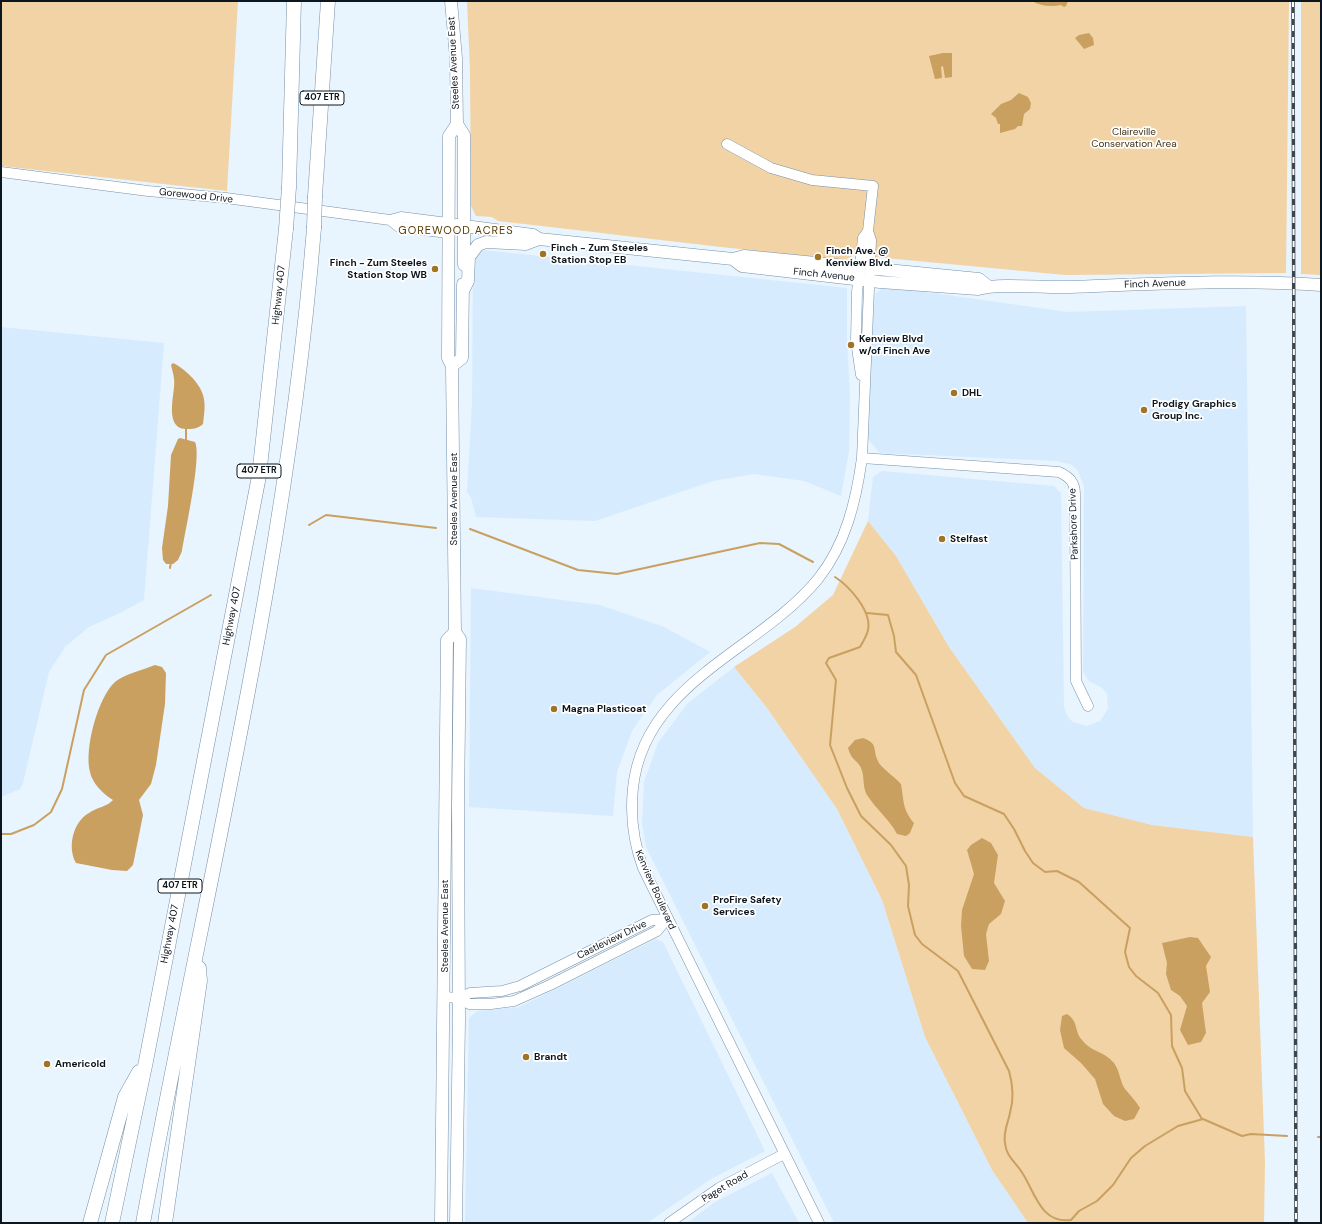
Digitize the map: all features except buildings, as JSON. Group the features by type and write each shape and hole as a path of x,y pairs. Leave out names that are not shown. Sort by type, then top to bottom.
{"highway":[{"name":"Highway 407","path":"112,1223 146,1061 258,476 286,229 289,187 294,1"},
{"name":"407 ETR","path":"143,1223 248,684 292,431 309,287 314,228 328,1"},
{"path":"165,1223 200,981 197,949"},
{"path":"90,1223 125,1097 146,1061"}],"main road":[{"name":"Steeles Avenue East","path":"451,1 456,58 457,124 464,135 462,358 452,366"},
{"name":"Steeles Avenue East","path":"456,1223 459,998 458,862 460,639 455,632 452,366 448,358 448,228 449,136 457,124"},
{"name":"Finch Avenue","path":"448,228 535,241 733,259 744,256 864,274 979,279 989,287 1045,288 1226,282 1321,285"},
{"path":"463,290 468,281 469,257 478,245 486,242 526,244 535,241"},
{"name":"Steeles Avenue East","path":"441,1223 447,640 455,632"}],"street":[{"name":"Kenview Boulevard","path":"727,144 778,170 812,180 873,186 868,231 871,240 864,274 856,341 864,395 862,458 858,484 848,526 836,552 819,578 797,603 684,690 665,710 645,740 636,764 633,782 631,807 632,832 643,868 667,919 819,1223"},
{"name":"Gorewood Drive","path":"1,172 148,191 226,198 390,220 400,217 448,228"},
{"name":"Parkshore Drive","path":"862,458 1059,472 1071,480 1074,486 1075,500 1076,681 1088,706"},
{"name":"Castleview Drive","path":"444,998 459,998 470,993 502,991 520,986 652,920 667,919"},
{"name":"Castleview Drive","path":"459,998 469,1004 514,1001 550,985 657,931 667,919"},
{"path":"544,974 550,985"},
{"name":"Paget Road","path":"669,1223 719,1188 784,1154"}],"shaded area":[{"path":"1032,1 1068,1 1064,7 1061,5 1042,5"},
{"path":"1089,33 1093,38 1094,45 1084,49 1075,38 1079,35"},
{"path":"952,53 952,77 945,78 943,66 941,67 942,78 935,79 929,56"},
{"path":"1019,93 1028,97 1031,103 1030,109 1024,114 1022,126 1018,126 1015,129 1000,133 1000,124 998,124 996,118 991,114 1001,104 1011,100"},
{"path":"483,250 847,288 847,340 850,396 849,451 841,496 804,481 754,474 713,481 595,521 476,517 471,498 467,492 472,404 473,263 477,255"},
{"path":"884,287 1068,312 1246,306 1253,837 1152,825 1084,808 1035,768 949,647 896,556 868,521 873,477 882,471 1054,486 1061,493 1064,707 1068,717 1073,722 1087,726 1100,721 1108,709 1107,694 1102,688 1089,681 1083,672 1084,486 1078,471 1072,465 1058,461 880,453 867,438 874,297 875,294"},
{"path":"1,327 164,343 144,600 89,627 65,647 49,672 23,783 20,789 1,797"},
{"path":"173,363 182,368 191,376 199,386 203,395 205,406 203,424 197,428 185,429 175,424 172,412 174,376 171,365"},
{"path":"180,438 195,442 197,450 195,478 182,551 178,560 173,564 166,564 163,560 162,548 168,506 171,455 178,439"},
{"path":"471,588 600,605 664,627 710,652 657,695 632,731 617,772 613,816 469,807"},
{"path":"155,665 162,667 166,673 165,704 156,765 151,784 139,800 143,815 133,865 127,871 112,870 76,863 73,857 72,843 75,829 79,822 83,817 95,809 108,804 113,800 99,788 93,780 90,772 89,750 98,711 103,699 115,682 128,674"},
{"path":"734,667 767,708 837,809 882,900 925,1037 992,1170 1028,1223 834,1223 646,847 642,823 644,782 658,743 687,704"},
{"path":"863,738 871,742 879,763 901,784 905,809 914,823 910,833 906,836 897,834 865,792 861,768 851,756 848,748 855,740"},
{"path":"982,838 991,843 998,855 994,883 1005,901 1001,914 989,924 986,934 989,961 985,970 972,969 964,956 961,926 962,910 974,874 967,850 971,845"},
{"path":"1190,937 1198,938 1211,957 1206,966 1210,992 1202,1003 1206,1033 1201,1042 1188,1045 1180,1030 1187,1006 1180,996 1171,990 1166,974 1167,963 1162,943"},
{"path":"656,939 663,942 765,1151 711,1179 647,1223 465,1223 469,1018 477,1011 519,1007"},
{"path":"1067,1014 1075,1023 1080,1037 1086,1044 1110,1059 1118,1069 1123,1086 1140,1108 1134,1119 1125,1121 1114,1116 1103,1104 1095,1079 1081,1063 1064,1048 1060,1030 1062,1016"},
{"path":"772,1173 799,1223 687,1223 715,1202"}],"green space":[{"path":"1,1 238,1 227,191 1,166"},
{"name":"Claireville Conservation Area","path":"467,1 1289,1 1286,273 1065,275 854,255 845,260 498,221 492,217 476,216 471,206 470,70"},
{"path":"1301,1 1321,1 1321,275 1301,274"},
{"path":"868,521 896,556 949,647 1035,768 1084,808 1152,825 1253,837 1265,1162 1264,1223 1028,1223 992,1170 925,1037 882,900 837,809 767,708 734,667 795,627 833,595"}],"waterway":[{"path":"186,427 186,440"},
{"path":"309,525 326,515 436,528"},
{"path":"470,529 578,570 617,574 760,543 779,544 813,562"},
{"path":"170,568 171,562"},
{"path":"835,577 847,586 863,607 868,623 868,630 860,647 829,658 826,663 836,680 830,745 847,788 861,816 891,845 906,866 909,885 908,906 915,935 922,944 958,971 1009,1071 1012,1097 1005,1135 1006,1148 1009,1156 1023,1174 1040,1206 1053,1217 1061,1220 1071,1220 1079,1211 1097,1201 1113,1185 1131,1158 1145,1146 1178,1126 1203,1119 1242,1136 1251,1134 1287,1136"},
{"path":"1,834 11,834 34,825 51,812 62,789 84,690 106,655 211,595"},
{"path":"867,613 888,615 894,636 896,652 916,675 955,783 964,796 1004,814 1033,863 1045,872 1057,871 1079,882 1130,928 1125,952 1129,967 1136,976 1158,993 1171,1015 1172,1046 1182,1068 1185,1091 1202,1119"}],"railway":[{"path":"1293,1 1296,1223"}],"place":[{"name":"Finch - Zum Steeles Station Stop EB","path":"543,254"},
{"name":"Finch Ave. @ Kenview Blvd.","path":"818,257"},
{"name":"Finch - Zum Steeles Station Stop WB","path":"435,269"},
{"name":"Kenview Blvd w/of Finch Ave","path":"851,345"},
{"name":"DHL","path":"954,393"},
{"name":"Prodigy Graphics Group Inc.","path":"1144,410"},
{"name":"Stelfast","path":"942,539"},
{"name":"Magna Plasticoat","path":"554,709"},
{"name":"ProFire Safety Services","path":"705,906"},
{"name":"Brandt","path":"526,1057"},
{"name":"Americold","path":"47,1064"}],"district":[{"name":"GOREWOOD ACRES","path":"456,231"}]}
